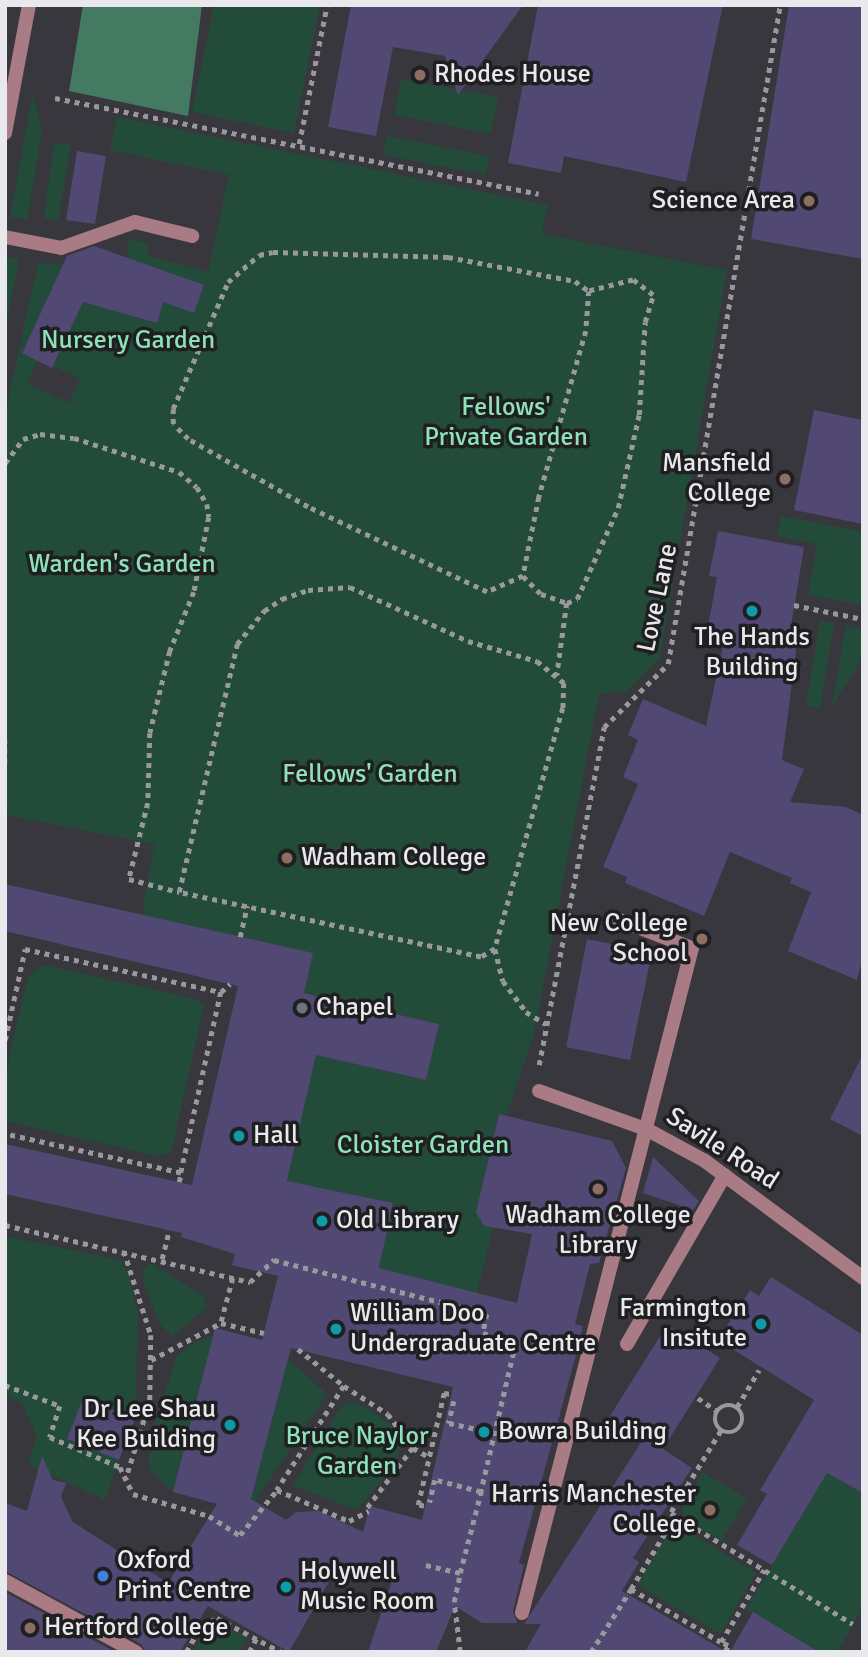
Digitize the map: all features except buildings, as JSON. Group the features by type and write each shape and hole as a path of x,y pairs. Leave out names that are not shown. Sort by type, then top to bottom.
{"street":[{"path":"5,133 29,5"},
{"path":"5,237 61,248 135,222 192,236"},
{"path":"522,1613 692,948 620,920"},
{"name":"Savile Road","path":"539,1091 646,1129 725,1175 863,1278"},
{"path":"627,1344 725,1175"},
{"path":"5,1581 136,1652"}],"path":[{"path":"299,144 327,5"},
{"name":"Love Lane","path":"539,1091 546,1024 604,727 668,664 780,5"},
{"path":"55,98 299,144 538,194"},
{"path":"316,252 448,257 575,281 589,291 633,280 643,283 653,295 645,322 639,415 618,508 577,599 566,603 541,594 523,576 487,592 331,518 188,439 173,424 173,409 228,282 258,255 316,252"},
{"path":"523,576 538,497 586,331 589,291"},
{"path":"5,463 23,439 40,434 74,438 179,472 197,486 207,504 209,517 194,592 170,651 150,733 148,803 131,860 130,879 481,957 495,949"},
{"path":"179,892 237,644 264,611 282,599 308,590 350,587 468,641 537,662 557,675 566,694 495,949 503,981 526,1012 546,1024"},
{"path":"557,675 566,603"},
{"path":"794,605 863,619"},
{"path":"5,738 5,768"},
{"path":"240,937 247,906"},
{"path":"5,1040 25,949 221,992"},
{"path":"179,1182 221,992 230,984"},
{"path":"5,1134 181,1173"},
{"path":"5,1224 162,1259 250,1282 274,1259 487,1314 483,1332 516,1343 454,1602 460,1652"},
{"path":"162,1259 169,1230"},
{"path":"123,1251 151,1335 150,1401 126,1479"},
{"path":"221,1323 233,1278"},
{"path":"151,1360 221,1323 264,1333"},
{"path":"298,1349 344,1386 388,1414 413,1448 429,1457"},
{"path":"737,1407 759,1370"},
{"path":"5,1385 60,1406 50,1437 120,1467 134,1494 209,1516 240,1535 277,1490 344,1386"},
{"path":"424,1506 418,1505 444,1393 451,1394"},
{"path":"698,1398 717,1411"},
{"path":"454,1401 449,1423 495,1433"},
{"path":"726,1405 737,1407 743,1416 741,1426 734,1432 721,1431 715,1422 717,1411 726,1405"},
{"path":"721,1431 671,1513 853,1624"},
{"path":"277,1490 349,1521 367,1511 413,1448"},
{"path":"430,1502 435,1480 481,1492"},
{"path":"591,1652 676,1516"},
{"path":"426,1565 460,1573"},
{"path":"721,1642 764,1570"},
{"path":"631,1589 728,1646 725,1651"},
{"path":"186,1652 210,1619 227,1622 281,1652"},
{"path":"249,1652 256,1639"}],"green space":[{"path":"83,5 202,5 188,116 69,91"},
{"path":"214,5 320,5 294,133 192,112"},
{"path":"401,79 498,97 491,134 394,115"},
{"path":"33,92 42,132 27,220 10,217"},
{"path":"117,117 548,205 542,234 727,270 660,658 627,691 599,694 534,1034 506,1116 497,1120 477,1209 484,1225 493,1228 477,1293 379,1268 393,1203 287,1181 316,1055 426,1080 439,1024 304,993 312,953 142,915 154,844 5,815 5,414 38,263 64,264 22,352 38,360 27,384 69,403 80,379 53,366 94,279 65,264 73,264 116,280 127,257 129,239 148,243 148,256 208,272 229,175 110,150"},
{"path":"387,136 489,156 486,175 383,155"},
{"path":"54,143 71,144 58,220 44,218"},
{"path":"5,256 19,259 5,332"},
{"path":"781,516 863,532 863,605 808,595 817,544 777,536"},
{"path":"820,621 834,623 820,708 806,706"},
{"path":"846,626 863,629 863,657 831,709"},
{"path":"44,965 192,998 204,1005 171,1153 156,1156 5,1121 5,1076 28,976"},
{"path":"5,1236 121,1260 129,1277 138,1314 135,1419 83,1398 67,1439 119,1460 105,1500 28,1464 37,1437 22,1403 5,1396"},
{"path":"150,1263 204,1296 207,1308 172,1336 160,1324 145,1287 142,1269"},
{"path":"213,1336 173,1492 149,1468 149,1445 176,1357 190,1345"},
{"name":"Bruce Naylor Garden","path":"288,1359 327,1394 248,1512"},
{"name":"Bruce Naylor Garden","path":"350,1402 367,1407 399,1431 402,1444 394,1467 356,1510 293,1485 341,1407"},
{"path":"703,1472 747,1499 721,1541 683,1517 683,1505"},
{"path":"827,1473 863,1493 863,1607 837,1652 819,1652 746,1609"},
{"path":"674,1523 756,1573 720,1634 637,1585"},
{"path":"216,1623 247,1637 239,1652 193,1652 206,1629"}],"place":[{"name":"Rhodes House","path":"420,75"},
{"name":"Science Area","path":"809,201"},
{"name":"Mansfield College","path":"785,479"},
{"name":"The Hands Building","path":"752,611"},
{"name":"Wadham College","path":"287,858"},
{"name":"New College School","path":"702,939"},
{"name":"Chapel","path":"302,1008"},
{"name":"Hall","path":"239,1136"},
{"name":"Wadham College Library","path":"598,1189"},
{"name":"Old Library","path":"322,1221"},
{"name":"Farmington Insitute","path":"761,1324"},
{"name":"William Doo Undergraduate Centre","path":"336,1329"},
{"name":"Dr Lee Shau Kee Building","path":"230,1425"},
{"name":"Bowra Building","path":"484,1432"},
{"name":"Harris Manchester College","path":"710,1510"},
{"name":"Oxford Print Centre","path":"103,1576"},
{"name":"Holywell Music Room","path":"286,1587"},
{"name":"Hertford College","path":"30,1628"}],"park label":[{"name":"Nursery Garden","path":"128,341"},
{"name":"Fellows' Private Garden","path":"506,422"},
{"name":"Warden's Garden","path":"122,565"},
{"name":"Fellows' Garden","path":"370,775"},
{"name":"Cloister Garden","path":"423,1146"}]}
